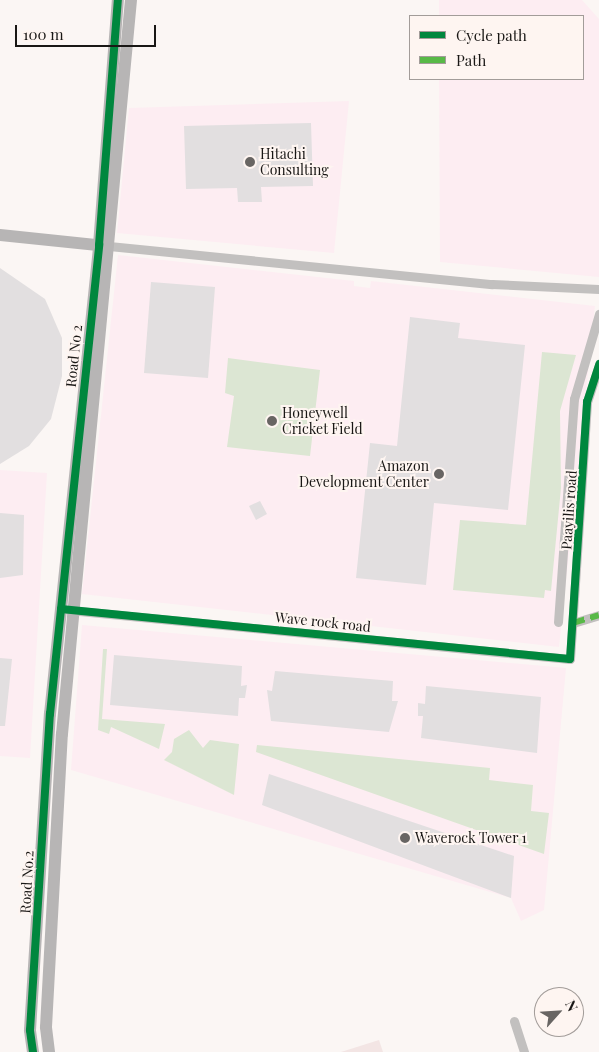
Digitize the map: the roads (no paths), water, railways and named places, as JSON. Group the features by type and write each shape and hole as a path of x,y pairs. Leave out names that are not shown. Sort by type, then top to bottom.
{"street":[{"name":"Road No 2","path":"104,245 118,0"},
{"name":"Road No 2","path":"49,1052 49,958 68,610 104,245 131,0"},
{"path":"0,235 492,284 599,289"},
{"name":"Paayilis road","path":"558,622 574,399 599,314"},
{"name":"Paayilis road","path":"570,658 587,402 599,364"},
{"path":"574,399 587,402"},
{"name":"Road No 2","path":"50,714 68,610"},
{"name":"Wave rock road","path":"68,610 570,658"},
{"path":"573,623 599,615"},
{"name":"Road No.2","path":"33,1052 30,1030 50,714"},
{"path":"514,1021 524,1052"}],"place":[{"name":"Hitachi Consulting","path":"250,162"},
{"name":"Honeywell Cricket Field","path":"272,421"},
{"name":"Amazon Development Center","path":"439,474"},
{"name":"Waverock Tower 1","path":"405,838"}]}
